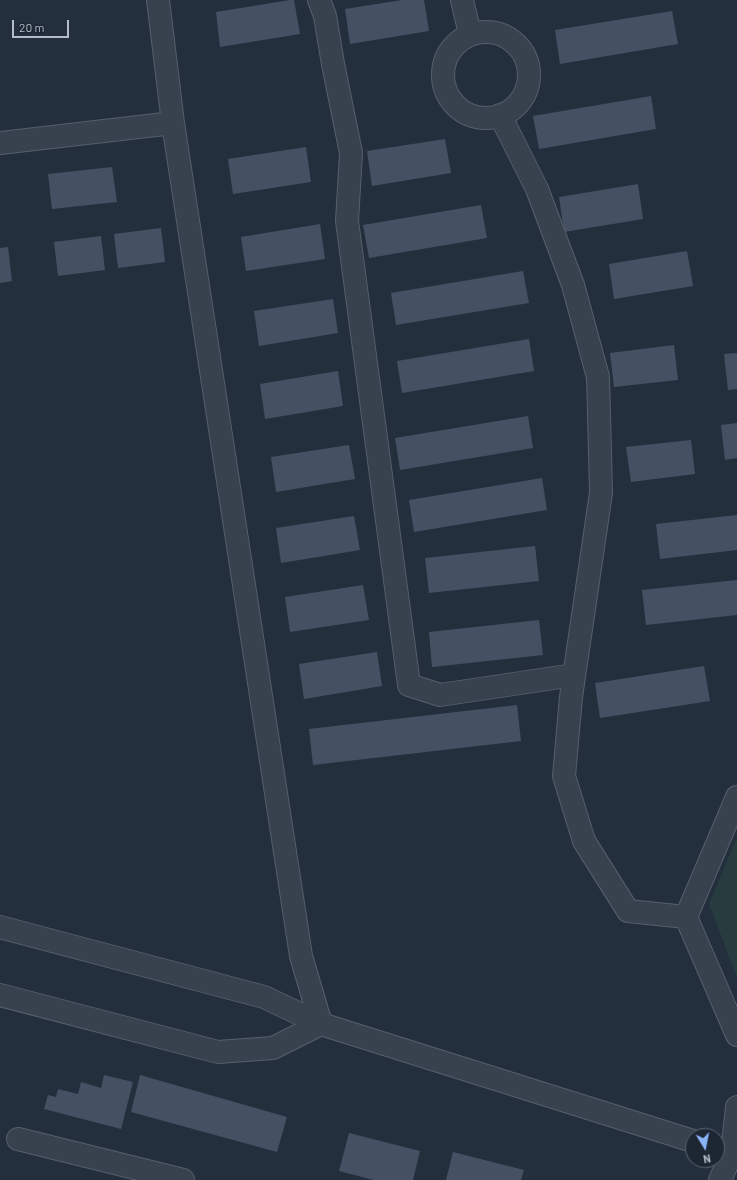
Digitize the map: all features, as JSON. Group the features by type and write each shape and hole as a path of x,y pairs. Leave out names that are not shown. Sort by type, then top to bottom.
{"street":[{"path":"158,0 173,123 301,956 321,1024"},
{"path":"319,0 325,16 351,153 347,221 409,684 440,695 574,675"},
{"path":"462,0 470,34"},
{"path":"483,32 497,33 509,38 519,48 526,59 529,73 527,86 524,93 512,109 500,116 485,118 471,115 457,108 448,96 443,83 442,68 448,54 457,42 470,34 483,32"},
{"path":"500,116 537,189 570,278 598,377 601,493 571,697 564,776 584,841 628,911 686,917"},
{"path":"0,143 173,123"},
{"path":"737,797 686,917 737,1035"},
{"path":"0,927 264,997 321,1024 685,1138"},
{"path":"0,994 218,1052 273,1048 321,1024"},
{"path":"720,1180 729,1152 737,1107"},
{"path":"18,1139 183,1180"}],"green space":[{"path":"737,837 737,978 709,904"}],"building":[{"path":"294,0 300,34 220,47 216,12"},
{"path":"402,0 424,0 429,31 350,44 345,9"},
{"path":"672,11 678,44 560,64 555,30"},
{"path":"651,96 656,129 539,149 533,116"},
{"path":"445,139 451,173 372,186 367,151"},
{"path":"306,147 311,182 233,194 228,159"},
{"path":"112,167 117,202 52,209 48,174"},
{"path":"638,184 643,219 564,232 559,197"},
{"path":"481,205 487,238 369,258 363,225"},
{"path":"320,224 325,259 246,271 241,237"},
{"path":"161,228 165,262 118,268 114,234"},
{"path":"101,236 105,270 58,276 54,242"},
{"path":"8,247 12,281 0,283 0,248"},
{"path":"687,251 693,286 614,299 609,264"},
{"path":"523,271 529,303 396,325 391,293"},
{"path":"333,299 338,333 259,346 254,311"},
{"path":"529,339 534,371 402,393 397,361"},
{"path":"674,345 678,380 614,387 610,353"},
{"path":"737,353 737,389 728,390 724,354"},
{"path":"338,371 343,406 265,419 260,384"},
{"path":"528,416 533,448 400,470 395,438"},
{"path":"737,423 737,458 725,460 721,425"},
{"path":"691,440 695,474 631,482 626,447"},
{"path":"349,445 355,479 276,492 271,457"},
{"path":"542,478 547,510 414,532 409,500"},
{"path":"737,515 737,550 660,559 656,524"},
{"path":"354,516 360,550 281,563 276,528"},
{"path":"535,546 539,581 429,593 425,558"},
{"path":"737,580 737,615 646,625 642,590"},
{"path":"363,585 369,620 290,632 285,597"},
{"path":"539,620 543,655 432,667 429,632"},
{"path":"377,652 382,686 304,699 299,664"},
{"path":"704,666 710,701 600,718 595,683"},
{"path":"517,705 521,741 313,765 309,729"},
{"path":"104,1075 133,1082 121,1129 44,1109 48,1095 56,1097 58,1089 78,1094 81,1082 101,1088"},
{"path":"140,1075 287,1117 277,1152 131,1112"},
{"path":"349,1133 420,1151 413,1180 374,1180 339,1171"},
{"path":"453,1152 524,1170 521,1180 446,1180"}]}
